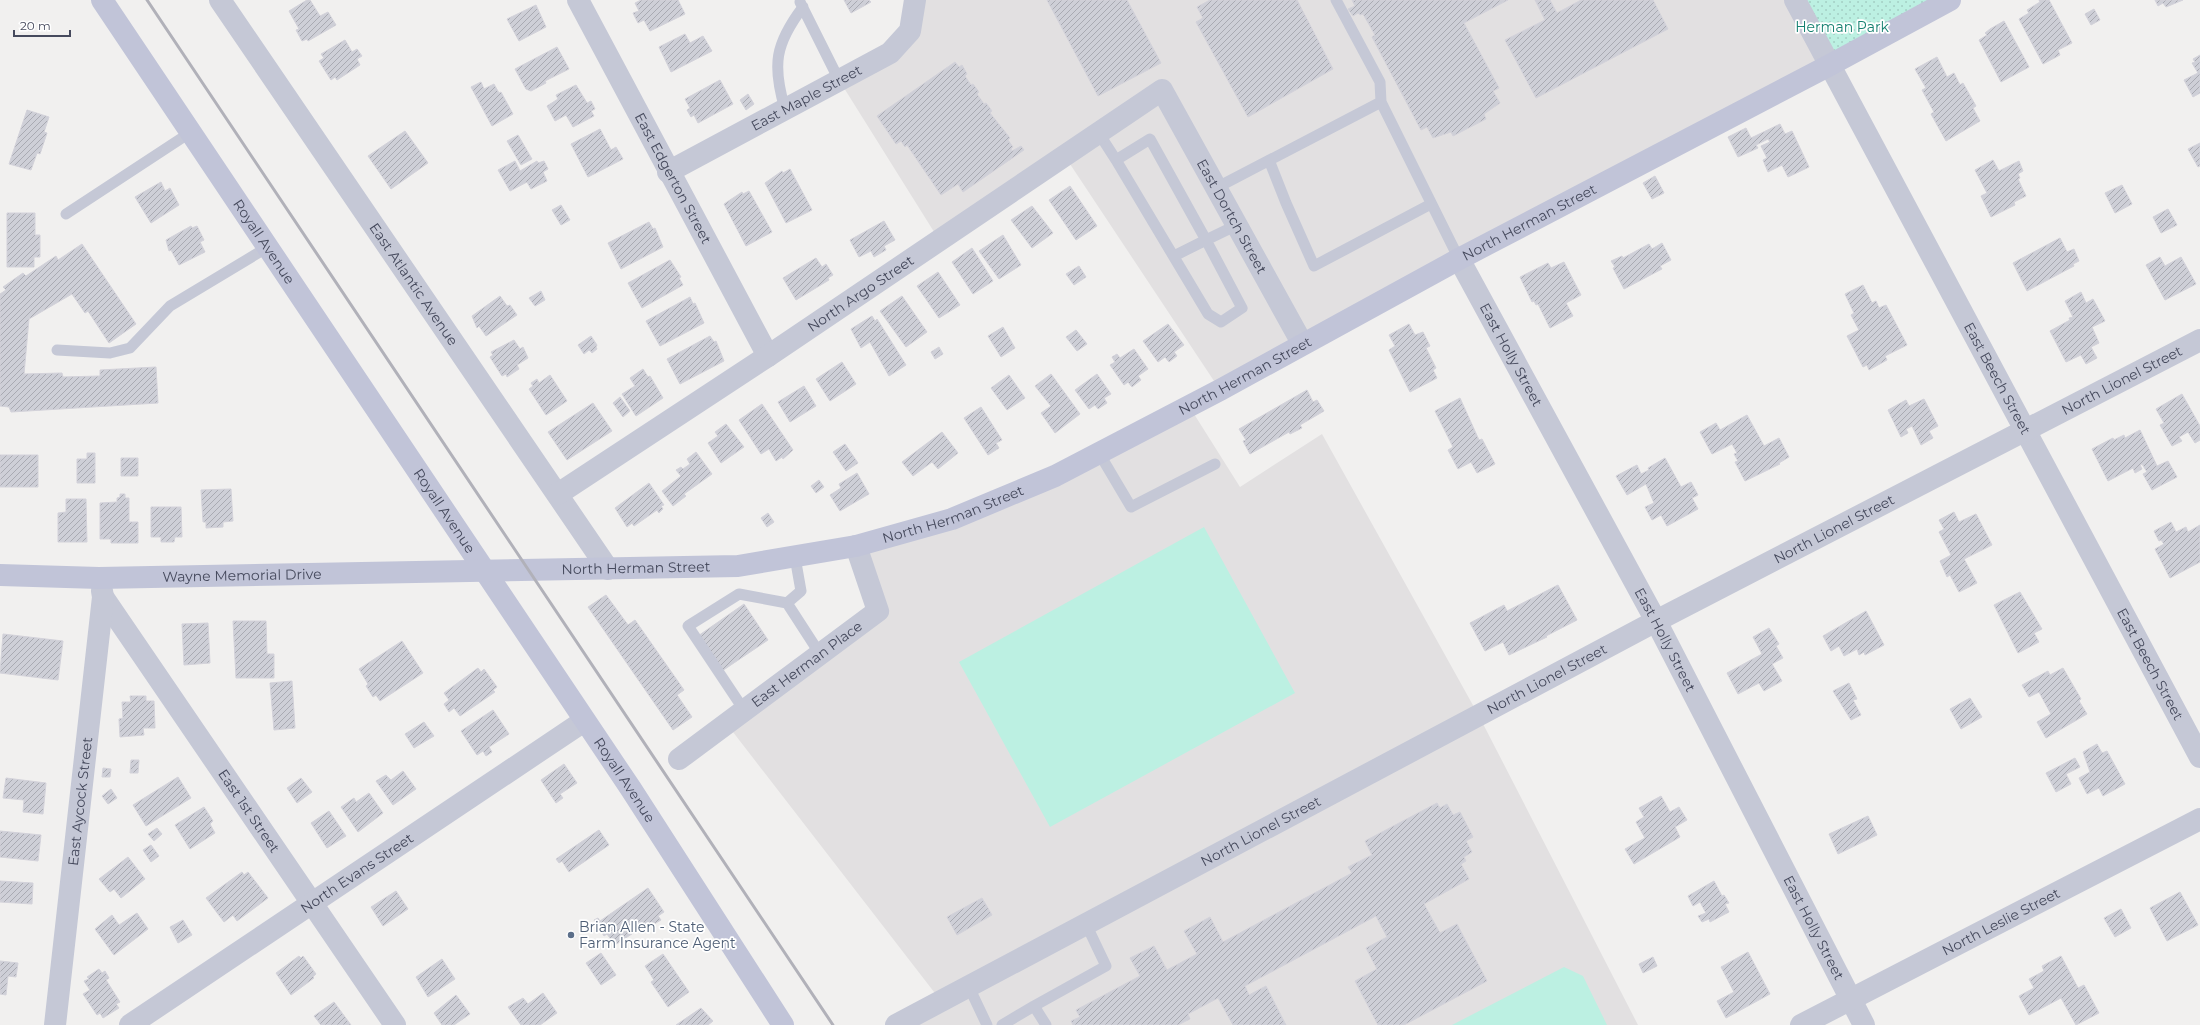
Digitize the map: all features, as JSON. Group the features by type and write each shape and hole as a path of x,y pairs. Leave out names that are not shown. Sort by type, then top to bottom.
{"main road":[{"name":"Royall Avenue","path":"102,0 631,789 783,1025"},
{"name":"North Herman Street","path":"484,570 738,566 856,546 952,519 1056,476 1220,390 1302,343 1830,65 1950,0"},
{"name":"Wayne Memorial Drive","path":"0,575 101,587 484,570"}],"street":[{"name":"East Atlantic Avenue","path":"220,0 608,569"},
{"name":"East Edgerton Street","path":"578,0 668,172 768,356"},
{"name":"East Maple Street","path":"668,172 890,53 910,31 915,0"},
{"name":"East Beech Street","path":"1795,0 2200,757"},
{"name":"North Argo Street","path":"558,494 768,356 1162,90"},
{"name":"East Dortch Street","path":"1162,90 1302,343"},
{"name":"East Holly Street","path":"1460,259 1656,621 1864,1025"},
{"name":"North Lionel Street","path":"896,1025 1656,621 2200,340"},
{"name":"East Herman Place","path":"679,759 878,611 856,546"},
{"name":"East 1st Street","path":"101,587 311,903 395,1025"},
{"name":"East Aycock Street","path":"55,1025 101,587"},
{"name":"North Evans Street","path":"130,1025 584,720"},
{"name":"North Leslie Street","path":"1801,1025 2200,819"}],"lane":[{"path":"1336,0 1380,82 1381,102 1460,259"},
{"path":"801,3 839,80"},
{"path":"785,109 777,82 777,58 788,27 801,3"},
{"path":"1216,188 1381,102"},
{"path":"66,214 191,132"},
{"path":"1098,132 1208,314 1221,322 1242,308 1150,139 1116,160"},
{"path":"1269,160 1314,266 1431,204"},
{"path":"1174,256 1237,226"},
{"path":"57,350 110,353 130,348 170,306 268,247"},
{"path":"1099,453 1131,506 1215,464"},
{"path":"787,603 801,591 794,557"},
{"path":"744,710 688,626 739,594 787,603 820,654"},
{"path":"1002,1025 1106,966 1086,924"},
{"path":"968,987 987,1025"},
{"path":"1034,1006 1046,1025"}],"shaded area":[{"path":"915,0 1795,0 1830,65 1220,390 1064,155 936,235 839,80 890,53"},
{"path":"1189,406 1240,487 1322,434 1479,716 1638,1025 896,1025 941,1001 726,723 878,611 856,546 952,519"}],"green space":[{"name":"Herman Park","path":"1795,0 1950,0 1830,65"},
{"path":"1204,527 1295,693 1050,827 959,662"},
{"path":"1564,967 1583,976 1607,1025 1452,1025"}],"building":[{"path":"307,0 310,0 320,16 328,12 336,25 308,41 307,39 302,41 296,30 299,29 289,11"},
{"path":"641,0 678,0 685,14 650,31 644,20 638,23 633,13 639,11 635,3"},
{"path":"844,0 869,0 871,2 851,13"},
{"path":"1047,0 1127,0 1161,63 1098,96"},
{"path":"1210,0 1297,0 1333,69 1248,117 1196,22 1203,18 1197,7"},
{"path":"1352,0 1508,0 1464,23 1499,88 1493,91 1500,103 1484,114 1486,119 1453,136 1451,132 1433,138 1427,127 1421,130 1372,37 1375,35 1363,14 1360,15 1358,13 1353,16 1348,9 1355,6"},
{"path":"1535,0 1550,0 1557,13 1581,0 1653,0 1668,29 1536,98 1505,40 1545,20"},
{"path":"2039,0 2049,0 2072,43 2058,50 2060,55 2043,64 2019,19 2029,13 2027,10 2040,2"},
{"path":"2155,0 2183,0 2166,7 2163,3 2158,6"},
{"path":"536,5 546,27 519,41 507,19"},
{"path":"2094,9 2100,20 2091,25 2085,14"},
{"path":"2004,21 2029,67 2001,82 1979,40 1987,35 1985,33 1990,29"},
{"path":"685,34 690,43 703,36 712,51 671,72 659,47"},
{"path":"345,40 352,52 357,49 362,56 357,59 360,65 337,80 335,77 331,80 319,61 324,58 321,54"},
{"path":"557,47 569,69 545,81 546,83 531,91 526,89 515,69"},
{"path":"2200,55 2200,93 2193,97 2184,80 2198,73 2192,63 2195,62 2193,59"},
{"path":"1937,57 1947,77 1954,73 1960,85 1963,83 1976,106 1973,108 1980,121 1946,141 1931,114 1934,112 1922,90 1926,88 1915,69"},
{"path":"955,62 959,67 962,65 967,74 965,76 971,85 973,84 979,92 977,94 984,104 986,103 992,111 990,113 1010,138 1008,140 1013,147 1011,149 1012,151 1021,146 1024,150 963,192 958,184 941,195 907,145 905,147 901,141 896,144 877,116"},
{"path":"720,80 733,104 698,123 694,115 691,117 687,110 690,108 685,99"},
{"path":"481,82 484,89 494,84 499,93 501,92 513,114 492,126 471,87"},
{"path":"576,85 587,103 591,101 595,109 591,111 594,116 573,127 566,115 555,121 547,106 558,99 556,95"},
{"path":"748,94 754,104 746,110 740,100"},
{"path":"27,110 49,117 44,132 47,133 40,154 37,153 31,170 9,164"},
{"path":"1780,124 1785,134 1792,131 1809,167 1788,177 1782,165 1768,172 1763,160 1767,158 1761,146 1770,142 1768,139 1756,145 1758,148 1738,157 1728,137 1746,128 1751,138"},
{"path":"600,129 611,150 616,147 623,159 588,177 571,144"},
{"path":"405,131 428,163 391,189 368,156"},
{"path":"518,135 532,159 521,165 507,141"},
{"path":"2200,143 2200,166 2198,167 2188,149"},
{"path":"1993,160 1999,171 2019,161 2023,171 2018,174 2020,178 2018,179 2026,196 2014,202 2015,205 1991,217 1981,196 1987,193 1975,170"},
{"path":"515,161 520,171 537,161 538,163 544,161 548,169 543,172 547,181 531,189 527,182 510,191 498,170"},
{"path":"790,169 812,210 786,223 765,183 782,171 783,173"},
{"path":"1655,176 1664,193 1652,199 1643,183"},
{"path":"161,182 165,191 170,188 179,205 151,223 135,197"},
{"path":"2122,185 2132,204 2115,213 2105,193"},
{"path":"1070,186 1097,226 1076,240 1049,200"},
{"path":"749,191 772,232 746,246 724,204 742,192 743,194"},
{"path":"561,205 570,220 561,225 552,210"},
{"path":"1032,206 1053,233 1032,248 1011,220"},
{"path":"2168,209 2177,225 2161,233 2153,217"},
{"path":"7,213 35,213 35,235 40,235 40,257 34,257 34,267 7,267"},
{"path":"884,221 895,240 884,246 886,250 874,257 871,251 859,257 850,240"},
{"path":"649,222 653,229 655,228 663,247 621,269 608,243"},
{"path":"191,226 192,228 197,226 204,240 200,242 205,252 179,265 171,250 169,251 166,240"},
{"path":"1003,235 1021,265 999,279 979,251"},
{"path":"2060,238 2067,252 2074,249 2079,261 2073,264 2074,266 2027,291 2013,263"},
{"path":"1662,243 1671,260 1660,266 1662,269 1624,289 1611,261 1622,256 1623,258 1649,244 1652,249"},
{"path":"82,244 136,324 109,343 88,311 85,313 72,294 29,319 24,374 62,373 63,377 100,376 100,370 156,367 158,403 11,412 9,407 0,406 0,294 6,290 3,287 23,273 26,276 56,256 58,260"},
{"path":"972,248 993,281 973,294 952,262"},
{"path":"2160,257 2165,266 2181,257 2196,284 2165,300 2146,265"},
{"path":"816,258 822,267 826,264 833,275 828,278 829,280 796,300 783,278"},
{"path":"670,260 681,277 679,278 683,285 642,308 628,283"},
{"path":"1564,262 1581,295 1566,303 1573,316 1550,328 1538,304 1536,305 1534,301 1532,302 1520,277 1548,263 1551,268"},
{"path":"1079,266 1086,277 1074,285 1066,274"},
{"path":"938,272 960,305 939,318 917,286"},
{"path":"1863,285 1872,303 1876,301 1879,308 1886,305 1907,345 1885,356 1887,360 1869,370 1867,365 1863,367 1847,336 1859,330 1851,315 1854,313 1845,294"},
{"path":"541,291 545,300 535,306 529,298"},
{"path":"2081,292 2086,303 2093,299 2105,321 2092,327 2099,343 2091,347 2097,358 2086,364 2081,355 2066,362 2050,331 2070,320 2069,318 2073,317 2065,301"},
{"path":"500,296 507,306 510,305 517,315 486,336 479,326 477,328 472,316"},
{"path":"902,296 927,332 906,347 880,311"},
{"path":"690,297 693,304 695,303 704,323 660,346 646,321"},
{"path":"872,316 875,321 877,319 906,365 889,376 870,342 861,348 851,329"},
{"path":"1168,324 1184,345 1174,352 1177,356 1169,362 1165,357 1158,362 1143,341"},
{"path":"1409,324 1415,335 1423,332 1430,346 1426,348 1436,368 1433,370 1437,378 1410,392 1389,350 1395,346 1389,335"},
{"path":"1003,327 1015,348 1001,357 988,336"},
{"path":"1076,330 1087,344 1077,351 1066,337"},
{"path":"591,336 597,345 597,349 592,353 589,350 584,354 578,345"},
{"path":"710,336 714,342 716,341 724,361 680,384 667,359"},
{"path":"514,340 520,349 523,347 528,358 517,365 519,369 507,377 506,374 502,376 490,357 493,355 491,352"},
{"path":"939,347 943,354 935,359 931,352"},
{"path":"1134,349 1148,369 1138,376 1141,380 1132,387 1128,382 1124,385 1110,365 1115,362 1112,357 1117,354 1120,358"},
{"path":"842,362 856,384 830,401 816,379"},
{"path":"643,369 648,377 650,376 663,398 636,416 622,394 635,386 630,378"},
{"path":"1051,374 1080,414 1055,433 1041,413 1051,406 1035,386"},
{"path":"1097,374 1111,394 1104,398 1107,403 1098,409 1095,405 1089,409 1075,390"},
{"path":"550,375 567,401 546,415 529,389 533,386 531,383 537,379 539,383"},
{"path":"1009,375 1025,398 1007,410 991,388"},
{"path":"804,386 816,406 790,422 778,402"},
{"path":"1307,390 1313,402 1317,400 1324,411 1300,425 1302,428 1290,434 1289,432 1250,454 1243,441 1246,440 1239,429"},
{"path":"2182,394 2200,426 2200,440 2195,443 2188,432 2179,437 2182,441 2172,446 2160,425 2164,423 2156,409"},
{"path":"620,397 630,411 623,417 613,403"},
{"path":"1460,398 1479,440 1482,439 1495,464 1477,473 1471,462 1458,469 1448,450 1453,447 1435,411"},
{"path":"1924,399 1938,426 1929,431 1933,438 1921,445 1912,426 1906,429 1908,433 1901,437 1888,410 1906,400 1909,406"},
{"path":"593,403 612,431 567,460 548,432"},
{"path":"762,404 793,450 783,459 782,457 776,461 769,449 761,454 739,420"},
{"path":"981,407 1002,440 996,443 999,448 988,455 964,418"},
{"path":"1747,415 1764,446 1779,438 1789,457 1779,463 1780,464 1745,481 1735,462 1738,461 1734,454 1737,453 1732,444 1712,454 1700,432 1716,423 1720,430"},
{"path":"726,424 744,447 721,463 708,443 718,436 715,432"},
{"path":"2140,430 2157,466 2168,461 2177,477 2152,490 2143,474 2147,472 2142,464 2140,465 2142,469 2135,473 2133,468 2108,481 2092,449 2113,438 2114,440 2124,435 2125,438"},
{"path":"942,432 958,453 938,469 932,462 913,476 902,462"},
{"path":"845,444 858,463 846,471 833,452"},
{"path":"696,452 712,474 684,494 686,496 673,506 662,491 681,476 676,470 681,467 683,469 690,464 687,459"},
{"path":"87,453 95,453 95,483 77,483 77,459 87,459"},
{"path":"0,455 38,455 38,487 0,487"},
{"path":"121,458 138,458 138,476 121,476"},
{"path":"1665,458 1681,487 1691,482 1698,495 1692,498 1698,509 1667,526 1661,515 1652,520 1645,507 1654,503 1646,484 1627,495 1616,476 1637,465 1641,474"},
{"path":"857,473 869,494 840,511 830,495 841,488 839,484"},
{"path":"819,480 824,487 816,493 811,486"},
{"path":"649,483 664,505 661,506 663,509 659,513 657,510 634,526 632,523 627,527 615,508"},
{"path":"231,489 233,521 223,522 223,527 206,528 206,522 203,522 201,490"},
{"path":"120,494 125,494 125,498 129,498 129,522 138,522 138,543 111,543 111,539 100,539 100,503 117,502 117,498 120,497"},
{"path":"66,499 86,499 87,542 58,542 58,513 66,512"},
{"path":"151,507 181,507 182,537 175,537 174,542 161,542 161,537 151,537"},
{"path":"1954,512 1959,522 1976,514 1992,545 1964,559 1977,583 1959,592 1950,575 1947,577 1940,561 1951,555 1939,532 1944,529 1939,520"},
{"path":"768,513 774,522 767,527 761,518"},
{"path":"2171,522 2176,532 2186,527 2188,532 2200,525 2200,562 2170,578 2155,549 2164,544 2161,540 2159,541 2154,531"},
{"path":"1558,585 1577,620 1546,636 1547,637 1509,655 1503,642 1485,651 1470,623 1504,605 1507,611"},
{"path":"2020,592 2042,629 2034,633 2039,642 2018,653 1994,605"},
{"path":"606,595 628,625 635,620 684,690 677,695 692,717 673,730 588,607"},
{"path":"744,604 768,640 722,671 698,636"},
{"path":"1866,611 1884,645 1865,655 1864,652 1859,655 1857,649 1844,656 1839,646 1831,651 1823,636"},
{"path":"233,621 266,621 267,654 274,654 274,678 236,678"},
{"path":"208,623 210,663 184,665 182,624"},
{"path":"1769,628 1779,644 1776,646 1783,658 1772,664 1782,681 1764,691 1759,683 1738,694 1727,673 1762,654 1753,637"},
{"path":"3,634 63,641 58,680 0,673"},
{"path":"402,641 423,673 380,701 376,695 373,697 366,686 368,684 359,669"},
{"path":"478,668 481,672 484,669 497,687 493,690 495,692 460,716 454,708 449,712 444,704 449,700 444,693"},
{"path":"2063,668 2081,699 2079,701 2087,714 2046,738 2037,722 2051,714 2039,692 2029,697 2022,685 2048,671 2050,675"},
{"path":"292,681 295,728 274,730 270,683"},
{"path":"1849,683 1857,699 1853,700 1861,715 1851,720 1833,691"},
{"path":"130,696 146,696 146,701 154,701 155,728 143,728 144,735 120,737 119,719 123,718 122,702 131,702"},
{"path":"1970,698 1982,717 1961,729 1950,709"},
{"path":"493,710 509,734 489,747 492,752 486,756 483,751 477,755 461,731"},
{"path":"424,722 434,736 414,748 405,734"},
{"path":"2097,744 2102,753 2107,751 2125,784 2103,796 2099,788 2087,794 2079,778 2090,772 2083,752"},
{"path":"2075,758 2080,767 2066,774 2071,784 2056,792 2046,773"},
{"path":"131,760 139,760 138,773 130,773"},
{"path":"564,764 577,783 560,794 563,798 556,803 541,780"},
{"path":"103,768 111,769 110,777 102,777"},
{"path":"403,771 416,789 393,805 376,781 386,775 391,780"},
{"path":"178,777 191,798 146,826 133,805"},
{"path":"6,778 46,783 43,814 23,812 24,800 3,798"},
{"path":"301,778 312,792 297,803 287,788"},
{"path":"111,789 117,798 108,804 102,796"},
{"path":"369,793 383,813 358,832 341,807 354,798 356,802"},
{"path":"1661,796 1670,812 1679,807 1687,820 1675,827 1680,837 1634,864 1625,849 1645,838 1636,822 1644,817 1639,808"},
{"path":"1437,803 1440,808 1447,804 1453,815 1460,812 1473,837 1466,841 1472,852 1464,857 1466,861 1461,864 1469,879 1424,904 1440,933 1457,924 1487,981 1404,1025 1378,1025 1355,981 1377,969 1366,948 1387,937 1376,916 1245,986 1249,995 1266,986 1286,1025 1233,1025 1218,998 1188,1014 1190,1019 1178,1025 1073,1025 1071,1021 1080,1017 1076,1010 1140,976 1130,958 1154,946 1167,970 1197,954 1184,931 1210,917 1223,942 1352,873 1348,867 1372,855 1365,841"},
{"path":"204,807 213,821 210,824 215,833 190,849 175,825"},
{"path":"329,811 346,836 327,848 311,823"},
{"path":"1868,816 1877,835 1838,854 1829,834"},
{"path":"157,828 162,834 154,841 148,834"},
{"path":"599,830 609,845 569,872 562,861 559,863 556,859"},
{"path":"0,831 41,835 38,861 0,857"},
{"path":"151,845 159,856 151,862 143,850"},
{"path":"128,857 145,879 121,898 114,889 110,892 99,879"},
{"path":"242,872 244,875 248,872 268,898 237,921 233,915 224,922 206,898"},
{"path":"0,881 33,883 32,904 0,902"},
{"path":"1714,881 1722,896 1724,895 1729,903 1725,904 1729,912 1710,922 1709,919 1702,922 1698,916 1706,913 1700,902 1693,906 1688,896"},
{"path":"648,888 664,912 658,916 661,920 649,927 647,924 615,945 607,934 604,936 594,920 598,918 600,921"},
{"path":"396,891 408,909 383,926 371,907"},
{"path":"2180,892 2198,925 2167,941 2150,908"},
{"path":"982,898 992,915 957,935 947,917"},
{"path":"2121,909 2131,928 2115,937 2104,918"},
{"path":"137,913 148,929 114,955 95,929 112,915 119,925"},
{"path":"183,920 192,935 178,943 170,927"},
{"path":"1748,952 1770,994 1726,1018 1717,1001 1734,992 1721,967"},
{"path":"601,953 616,975 601,985 586,963"},
{"path":"663,954 689,992 668,1007 651,982 654,980 645,966"},
{"path":"299,956 301,958 303,956 316,974 313,977 314,978 291,995 276,973"},
{"path":"2061,956 2078,988 2084,985 2099,1013 2076,1025 2061,998 2029,1015 2019,996 2034,988 2029,979 2044,971 2042,966"},
{"path":"1653,957 1657,966 1643,973 1639,964"},
{"path":"442,959 455,979 428,997 416,977"},
{"path":"0,961 18,963 16,977 8,976 6,995 0,994"},
{"path":"99,969 102,973 105,971 109,978 106,980 120,1002 116,1004 119,1008 103,1018 100,1013 97,1015 83,994 90,990 84,981 89,979 87,977"},
{"path":"543,993 557,1013 540,1025 521,1025 508,1007 523,998 528,1004"},
{"path":"456,995 470,1014 454,1025 442,1025 434,1013"},
{"path":"334,1002 351,1025 321,1025 314,1016"},
{"path":"701,1008 713,1021 708,1025 676,1025"}],"railway":[{"path":"147,0 833,1025"}],"place":[{"name":"Brian Allen - State Farm Insurance Agent","path":"571,935"}]}
